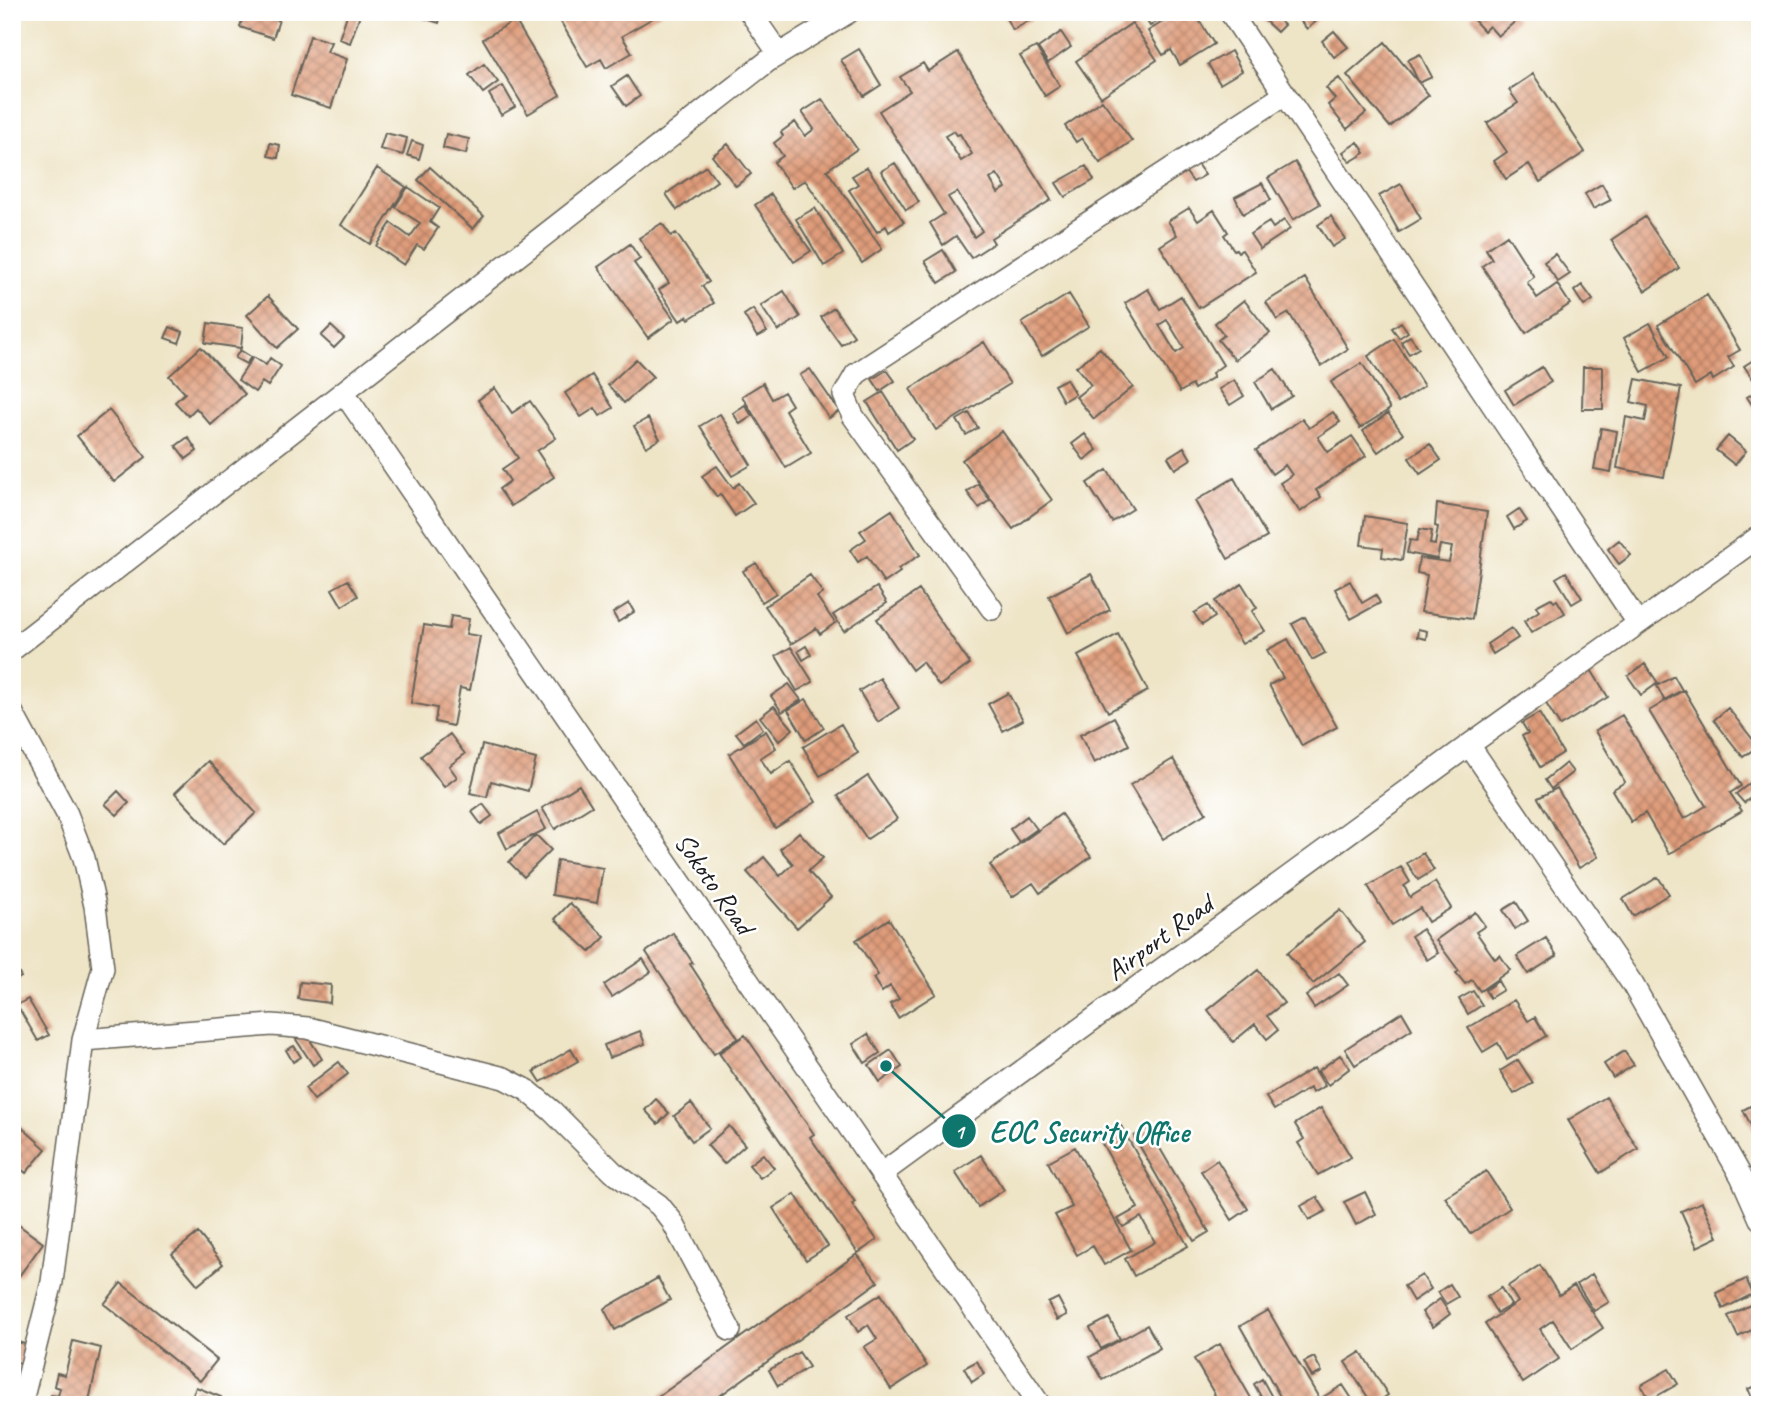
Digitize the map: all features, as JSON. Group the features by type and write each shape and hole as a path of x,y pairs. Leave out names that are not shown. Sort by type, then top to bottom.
{"street":[{"path":"750,12 779,54"},
{"path":"12,650 779,54 849,12"},
{"path":"1230,12 1638,624"},
{"path":"992,609 853,416 844,395 856,374 1284,94"},
{"name":"Sokoto Road","path":"344,393 1040,1405"},
{"name":"Airport Road","path":"881,1174 1760,536"},
{"path":"12,712 67,814 84,858 95,906 103,968 83,1040 52,1282 21,1405"},
{"path":"1469,745 1633,985 1741,1176 1760,1219"},
{"path":"83,1040 272,1025 308,1028 504,1078 527,1090 613,1172 659,1205 673,1221 730,1330"}],"building":[{"path":"244,12 255,12 279,20 273,38 240,27"},
{"path":"348,12 361,12 350,43 339,39"},
{"path":"405,12 442,12 439,23"},
{"path":"566,12 663,12 622,36 632,53 606,68 601,59 587,67 558,17"},
{"path":"1002,12 1030,12 1034,18 1013,30"},
{"path":"1141,12 1171,12 1150,26"},
{"path":"1179,12 1194,12 1214,44 1180,65 1171,50 1163,55 1148,31"},
{"path":"1270,12 1284,25 1277,32 1263,19"},
{"path":"1293,12 1327,12 1307,29"},
{"path":"1477,12 1510,12 1517,20 1498,36 1489,26 1484,31 1471,17"},
{"path":"515,20 560,95 528,114 483,39"},
{"path":"1132,23 1157,60 1101,97 1076,61"},
{"path":"1334,31 1348,47 1334,57 1322,41"},
{"path":"1061,32 1071,47 1048,63 1038,48"},
{"path":"310,36 331,42 327,52 347,59 331,108 291,95"},
{"path":"1385,42 1429,95 1390,127 1347,75"},
{"path":"1036,47 1060,86 1045,96 1020,56"},
{"path":"859,49 881,85 864,96 841,60"},
{"path":"1231,51 1242,71 1220,84 1208,64"},
{"path":"958,52 1051,200 991,238 994,243 971,258 956,236 943,245 930,223 944,214 879,111 910,91 900,77 923,63 928,71","holes":["954,131 957,135 960,134 972,154 961,161 945,136","997,174 1006,188 998,193 990,179","957,192 982,231 974,237 948,197"]},
{"path":"1420,54 1432,77 1419,83 1408,60"},
{"path":"484,64 498,82 483,93 469,75"},
{"path":"1533,74 1585,152 1540,182 1529,164 1506,179 1494,161 1507,152 1487,123 1518,103 1509,90"},
{"path":"627,76 640,96 626,106 612,86"},
{"path":"1339,78 1366,113 1347,129 1328,105 1335,99 1326,88"},
{"path":"503,86 515,107 501,115 489,94"},
{"path":"822,99 857,149 827,170 882,249 862,263 805,180 792,188 774,162 783,156 774,143 783,136 781,132 795,122 805,136 814,129 802,112"},
{"path":"1102,100 1132,141 1100,163 1082,138 1076,142 1065,126"},
{"path":"385,133 407,138 403,155 380,149"},
{"path":"446,134 469,139 466,154 443,148"},
{"path":"412,141 423,145 419,159 407,155"},
{"path":"1358,142 1365,153 1350,162 1343,152"},
{"path":"270,143 280,145 278,158 268,156"},
{"path":"728,144 751,174 736,186 712,156"},
{"path":"1295,162 1320,204 1293,220 1268,178"},
{"path":"895,163 919,202 906,210 881,171"},
{"path":"1197,164 1205,175 1193,182 1185,171"},
{"path":"706,166 717,181 677,210 666,194"},
{"path":"1086,166 1094,180 1065,197 1056,183"},
{"path":"430,167 484,216 473,229 418,180"},
{"path":"867,167 904,222 889,232 886,226 877,232 849,190 858,184 852,176"},
{"path":"377,168 406,187 370,244 341,225"},
{"path":"1262,183 1271,200 1243,214 1235,197"},
{"path":"1401,184 1421,219 1399,232 1379,196"},
{"path":"1602,184 1611,200 1593,209 1585,194"},
{"path":"408,187 439,208 430,222 438,228 424,249 417,245 404,265 376,246 391,223 410,237 420,223 395,207"},
{"path":"771,194 811,251 794,262 755,205"},
{"path":"815,208 843,254 824,266 796,219"},
{"path":"1189,208 1198,221 1214,210 1228,232 1224,235 1234,250 1242,250 1256,272 1199,308 1160,246 1177,235 1168,221"},
{"path":"1331,216 1345,239 1332,247 1318,225"},
{"path":"1645,217 1679,268 1645,291 1611,240"},
{"path":"1284,220 1290,229 1260,249 1250,234 1269,222 1273,228"},
{"path":"662,223 671,236 676,233 709,282 702,286 714,303 689,319 687,316 680,321 659,290 669,283 639,238"},
{"path":"1507,235 1534,277 1527,282 1537,298 1557,284 1570,304 1526,333 1482,266 1492,259 1486,249"},
{"path":"630,244 640,259 634,263 674,319 648,338 598,267"},
{"path":"943,250 956,272 939,283 925,261"},
{"path":"1555,254 1570,274 1558,282 1544,262"},
{"path":"1305,278 1348,349 1321,366 1289,313 1277,320 1266,302"},
{"path":"1582,285 1593,300 1584,306 1574,291"},
{"path":"1148,289 1160,309 1181,296 1223,365 1212,373 1214,377 1194,389 1192,385 1180,392 1125,303","holes":["1167,320 1184,348 1176,353 1159,325"]},
{"path":"784,291 800,317 778,331 761,306"},
{"path":"1069,294 1089,326 1042,356 1022,323"},
{"path":"1707,295 1740,350 1728,357 1734,367 1713,380 1711,375 1695,385 1658,325"},
{"path":"268,296 298,329 277,348 247,315"},
{"path":"1244,300 1270,333 1235,360 1218,340 1224,335 1215,323"},
{"path":"834,308 854,336 841,345 821,317"},
{"path":"753,309 767,332 757,337 744,315"},
{"path":"1401,322 1408,332 1399,338 1392,328"},
{"path":"208,323 243,328 241,348 205,343"},
{"path":"1650,323 1669,357 1642,372 1624,338"},
{"path":"331,326 344,338 334,348 321,336"},
{"path":"170,327 183,332 179,343 165,338"},
{"path":"1410,336 1419,348 1409,354 1401,342"},
{"path":"1394,339 1424,386 1398,403 1368,356"},
{"path":"984,342 1010,384 936,430 910,389"},
{"path":"201,347 245,394 211,425 196,408 188,416 175,402 185,393 169,376"},
{"path":"1100,348 1133,387 1094,419 1076,397 1091,385 1076,367"},
{"path":"240,350 251,357 246,364 235,358"},
{"path":"253,357 266,365 270,358 281,366 268,386 262,382 255,392 238,380"},
{"path":"1758,357 1760,379 1755,382 1744,366"},
{"path":"636,359 653,377 624,403 608,385"},
{"path":"1362,363 1390,409 1360,428 1331,382"},
{"path":"1542,367 1551,382 1514,405 1505,390"},
{"path":"1583,367 1603,367 1603,409 1582,409"},
{"path":"810,369 839,411 829,418 800,375"},
{"path":"1275,369 1292,396 1271,409 1255,382"},
{"path":"887,370 895,381 880,391 872,379"},
{"path":"592,375 613,408 600,416 595,408 581,417 565,393"},
{"path":"1066,379 1075,394 1063,401 1054,385"},
{"path":"1636,379 1681,388 1664,477 1617,468 1626,417 1645,421 1648,406 1631,402"},
{"path":"1234,380 1244,396 1230,405 1219,389"},
{"path":"763,383 772,399 784,392 792,405 785,410 811,453 786,468 742,396"},
{"path":"495,388 512,413 530,401 556,438 537,451 554,477 511,506 499,489 510,481 502,469 518,458 478,400"},
{"path":"1760,389 1760,417 1747,397"},
{"path":"883,392 913,439 897,450 867,402"},
{"path":"745,405 752,416 740,424 733,413"},
{"path":"109,410 146,457 114,482 77,436"},
{"path":"1333,412 1340,422 1318,437 1328,452 1352,436 1366,456 1316,490 1321,497 1300,512 1280,483 1292,475 1285,465 1272,474 1256,450 1302,419 1309,428"},
{"path":"969,413 978,428 966,435 957,420"},
{"path":"1388,413 1403,434 1378,452 1363,431"},
{"path":"720,414 751,465 732,476 700,426"},
{"path":"648,418 660,439 646,447 634,426"},
{"path":"1601,428 1617,431 1611,472 1594,469"},
{"path":"1002,431 1052,500 1013,529 962,460"},
{"path":"1085,434 1097,450 1084,460 1072,444"},
{"path":"1728,436 1746,451 1735,465 1716,450"},
{"path":"188,437 197,451 186,459 176,446"},
{"path":"1430,444 1441,460 1420,474 1409,458"},
{"path":"1184,447 1191,459 1175,469 1168,457"},
{"path":"717,466 733,488 739,483 754,503 735,516 720,494 717,497 702,476"},
{"path":"1107,470 1133,509 1112,522 1087,483"},
{"path":"1234,478 1267,537 1228,559 1195,501"},
{"path":"978,484 990,500 979,508 967,492"},
{"path":"1437,504 1487,512 1472,619 1421,612 1427,575 1417,573 1419,558 1449,562 1452,547 1440,545 1437,559 1407,553 1410,540 1417,541 1420,529 1432,531 1430,544 1435,545 1438,527 1435,526"},
{"path":"1519,509 1527,521 1514,529 1507,517"},
{"path":"892,510 920,555 898,569 900,572 884,583 867,556 858,562 850,550 866,539 860,531"},
{"path":"1365,516 1408,523 1402,560 1382,557 1383,548 1361,545"},
{"path":"1619,540 1631,555 1619,564 1608,549"},
{"path":"756,563 776,593 762,602 743,571"},
{"path":"1566,572 1582,598 1572,604 1556,578"},
{"path":"1091,574 1110,610 1068,633 1049,596"},
{"path":"810,575 823,593 817,597 835,623 820,634 816,628 791,644 765,606"},
{"path":"348,580 358,596 342,606 332,589"},
{"path":"1350,581 1362,603 1376,595 1380,603 1351,619 1335,589"},
{"path":"1242,584 1257,608 1252,611 1265,631 1242,644 1215,601"},
{"path":"877,587 887,603 844,631 833,615"},
{"path":"919,590 970,664 939,686 922,662 912,670 877,619"},
{"path":"1551,598 1554,602 1557,600 1565,613 1531,633 1524,621 1539,611 1536,606"},
{"path":"629,603 634,612 618,622 613,613"},
{"path":"1208,605 1215,617 1202,625 1194,613"},
{"path":"451,616 469,619 466,634 480,636 470,690 460,688 453,726 435,722 437,708 411,703 424,625 449,629"},
{"path":"1305,617 1325,653 1312,660 1292,624"},
{"path":"1511,628 1518,638 1493,654 1487,644"},
{"path":"1418,629 1427,631 1426,639 1417,637"},
{"path":"1118,634 1148,691 1108,712 1078,656"},
{"path":"1288,639 1337,727 1302,746 1269,685 1283,678 1267,650"},
{"path":"806,646 811,655 803,660 798,651"},
{"path":"791,647 813,682 797,691 776,656"},
{"path":"1645,664 1658,683 1641,695 1628,676"},
{"path":"1590,668 1608,697 1560,726 1542,697"},
{"path":"1674,676 1682,690 1664,700 1657,686"},
{"path":"880,678 899,708 878,722 859,691"},
{"path":"789,684 801,700 782,712 771,696"},
{"path":"1684,690 1741,786 1730,793 1742,811 1669,854 1645,813 1631,822 1612,790 1625,782 1595,731 1622,715 1684,819 1706,806 1649,711"},
{"path":"1008,693 1023,720 1003,731 988,704"},
{"path":"806,699 824,728 806,740 788,710"},
{"path":"774,706 793,729 779,741 760,717"},
{"path":"1728,708 1758,746 1743,757 1714,720"},
{"path":"1539,713 1563,753 1540,767 1522,736 1528,733 1522,723"},
{"path":"1114,717 1129,745 1094,763 1080,735"},
{"path":"756,718 763,729 744,743 736,733"},
{"path":"841,724 858,753 820,776 803,747"},
{"path":"766,731 776,748 760,758 771,774 790,761 816,802 775,828 729,754"},
{"path":"450,734 465,754 449,766 457,777 444,787 421,756"},
{"path":"482,745 536,759 528,791 491,781 487,797 470,793"},
{"path":"1173,759 1206,813 1163,839 1130,785"},
{"path":"208,761 256,813 223,844 175,793"},
{"path":"1566,763 1573,772 1551,789 1545,780"},
{"path":"868,776 897,819 867,839 838,796"},
{"path":"1750,783 1758,792 1744,803 1736,794"},
{"path":"579,785 592,806 555,829 542,808"},
{"path":"1557,788 1598,857 1579,868 1538,798"},
{"path":"118,791 129,803 117,815 105,804"},
{"path":"483,804 492,816 481,824 472,812"},
{"path":"537,812 546,829 507,849 499,833"},
{"path":"1061,814 1091,857 1040,893 1033,883 1012,897 990,865"},
{"path":"1027,816 1037,829 1019,842 1010,829"},
{"path":"799,832 823,858 808,871 831,897 797,928 747,872 764,857 780,876 793,864 780,849"},
{"path":"536,835 551,850 524,877 509,862"},
{"path":"1423,853 1434,870 1418,880 1407,863"},
{"path":"557,860 603,868 597,903 552,895"},
{"path":"1401,867 1410,882 1404,886 1410,897 1435,882 1451,908 1428,922 1420,908 1392,925 1368,886"},
{"path":"1658,877 1669,894 1633,916 1623,899"},
{"path":"1516,902 1528,921 1515,929 1503,910"},
{"path":"570,903 605,937 590,952 555,919"},
{"path":"1340,910 1365,942 1313,984 1287,953"},
{"path":"1475,912 1485,926 1476,932 1495,959 1500,955 1510,970 1480,991 1472,980 1465,984 1456,973 1459,971 1436,940"},
{"path":"889,919 936,994 898,1018 890,1004 899,999 890,986 882,992 873,978 878,975 856,940"},
{"path":"1422,929 1438,953 1427,960 1411,936"},
{"path":"673,933 738,1038 714,1054 646,952"},
{"path":"1546,938 1557,956 1528,974 1517,956"},
{"path":"643,959 651,972 612,997 604,985"},
{"path":"12,961 21,977 12,982"},
{"path":"1258,970 1284,1003 1267,1016 1278,1030 1267,1039 1255,1024 1233,1042 1208,1010"},
{"path":"1339,973 1348,985 1314,1008 1306,996"},
{"path":"1498,981 1503,990 1490,998 1485,990"},
{"path":"300,982 331,985 330,1003 298,999"},
{"path":"1473,991 1482,1005 1468,1014 1459,999"},
{"path":"28,999 49,1035 38,1041 17,1005"},
{"path":"1514,1000 1528,1021 1535,1017 1546,1036 1507,1060 1498,1043 1483,1052 1468,1028"},
{"path":"1402,1012 1412,1029 1355,1065 1345,1049"},
{"path":"303,1029 322,1059 313,1065 293,1035"},
{"path":"640,1031 645,1044 609,1058 604,1045"},
{"path":"868,1034 880,1053 865,1063 853,1044"},
{"path":"745,1035 814,1134 810,1137 855,1202 852,1204 877,1240 858,1253 719,1053"},
{"path":"294,1046 301,1057 293,1062 286,1050"},
{"path":"571,1049 578,1061 541,1082 534,1071"},
{"path":"891,1050 902,1067 880,1082 869,1065"},
{"path":"1624,1051 1634,1065 1613,1078 1604,1064"},
{"path":"1340,1055 1350,1068 1328,1085 1318,1071"},
{"path":"1518,1060 1533,1083 1514,1094 1500,1071"},
{"path":"339,1062 348,1074 314,1100 305,1088"},
{"path":"1314,1068 1325,1086 1312,1093 1310,1088 1274,1110 1266,1097"},
{"path":"1606,1097 1638,1149 1600,1173 1568,1120"},
{"path":"656,1099 669,1113 658,1124 645,1110"},
{"path":"1760,1101 1760,1143 1743,1110"},
{"path":"691,1103 710,1128 692,1141 674,1116"},
{"path":"1321,1108 1351,1157 1318,1175 1298,1143 1304,1139 1295,1124"},
{"path":"17,1123 46,1149 26,1173 12,1162 12,1129"},
{"path":"729,1126 745,1145 724,1164 707,1145"},
{"path":"1121,1126 1188,1246 1134,1276 1125,1259 1155,1242 1141,1217 1123,1227 1118,1219 1138,1208 1099,1138"},
{"path":"1148,1128 1209,1232 1194,1241 1134,1136"},
{"path":"1075,1147 1131,1250 1104,1265 1093,1246 1077,1255 1055,1215 1072,1207 1048,1162"},
{"path":"763,1154 774,1168 760,1178 749,1165"},
{"path":"981,1155 1004,1190 978,1207 955,1172"},
{"path":"1217,1160 1248,1209 1232,1220 1201,1171"},
{"path":"1486,1171 1510,1208 1470,1234 1445,1197"},
{"path":"1365,1192 1376,1214 1356,1225 1344,1202"},
{"path":"795,1194 828,1246 806,1260 773,1208"},
{"path":"1317,1197 1326,1211 1309,1220 1301,1206"},
{"path":"1702,1202 1718,1237 1697,1247 1681,1211"},
{"path":"12,1220 43,1243 19,1276 12,1271"},
{"path":"198,1233 223,1264 198,1285 172,1254"},
{"path":"857,1254 878,1282 707,1405 664,1405 658,1397"},
{"path":"1540,1265 1559,1295 1574,1285 1603,1328 1572,1349 1553,1320 1540,1329 1559,1359 1523,1383 1485,1324 1518,1302 1508,1286"},
{"path":"1592,1274 1609,1302 1594,1311 1577,1284"},
{"path":"1422,1275 1431,1289 1413,1301 1404,1286"},
{"path":"658,1278 670,1300 615,1330 604,1309"},
{"path":"1746,1279 1753,1294 1723,1309 1716,1293"},
{"path":"121,1283 217,1360 200,1381 104,1304"},
{"path":"1450,1284 1458,1297 1446,1304 1438,1292"},
{"path":"1501,1288 1511,1305 1497,1313 1487,1297"},
{"path":"881,1294 927,1366 891,1389 864,1347 877,1339 868,1325 858,1332 848,1315"},
{"path":"1058,1298 1067,1315 1057,1320 1048,1303"},
{"path":"1440,1299 1450,1314 1433,1327 1422,1312"},
{"path":"1752,1304 1760,1319 1760,1326 1738,1337 1728,1316"},
{"path":"1268,1310 1323,1405 1285,1405 1240,1326"},
{"path":"1109,1318 1120,1339 1101,1349 1090,1328"},
{"path":"1147,1325 1160,1348 1103,1380 1090,1357"},
{"path":"13,1341 29,1345 25,1364 12,1361"},
{"path":"73,1341 101,1348 88,1405 49,1405 51,1395 58,1396 60,1388 54,1386 57,1373 65,1375"},
{"path":"1220,1344 1255,1405 1204,1405 1203,1402 1215,1395 1194,1359"},
{"path":"799,1352 809,1367 778,1386 769,1370"},
{"path":"1361,1352 1388,1395 1373,1405 1345,1362"},
{"path":"1314,1357 1322,1372 1312,1377 1304,1362"},
{"path":"977,1361 984,1374 972,1382 964,1368"},
{"path":"1669,1369 1678,1384 1650,1400 1641,1385"},
{"path":"1262,1379 1273,1399 1265,1404 1254,1384"},
{"path":"1760,1384 1760,1405 1755,1405 1748,1389"},
{"path":"1343,1385 1356,1405 1328,1405 1323,1397"},
{"path":"196,1387 221,1397 218,1405 189,1405"}],"place":[{"name":"EOC Security Office","path":"886,1066"}]}
